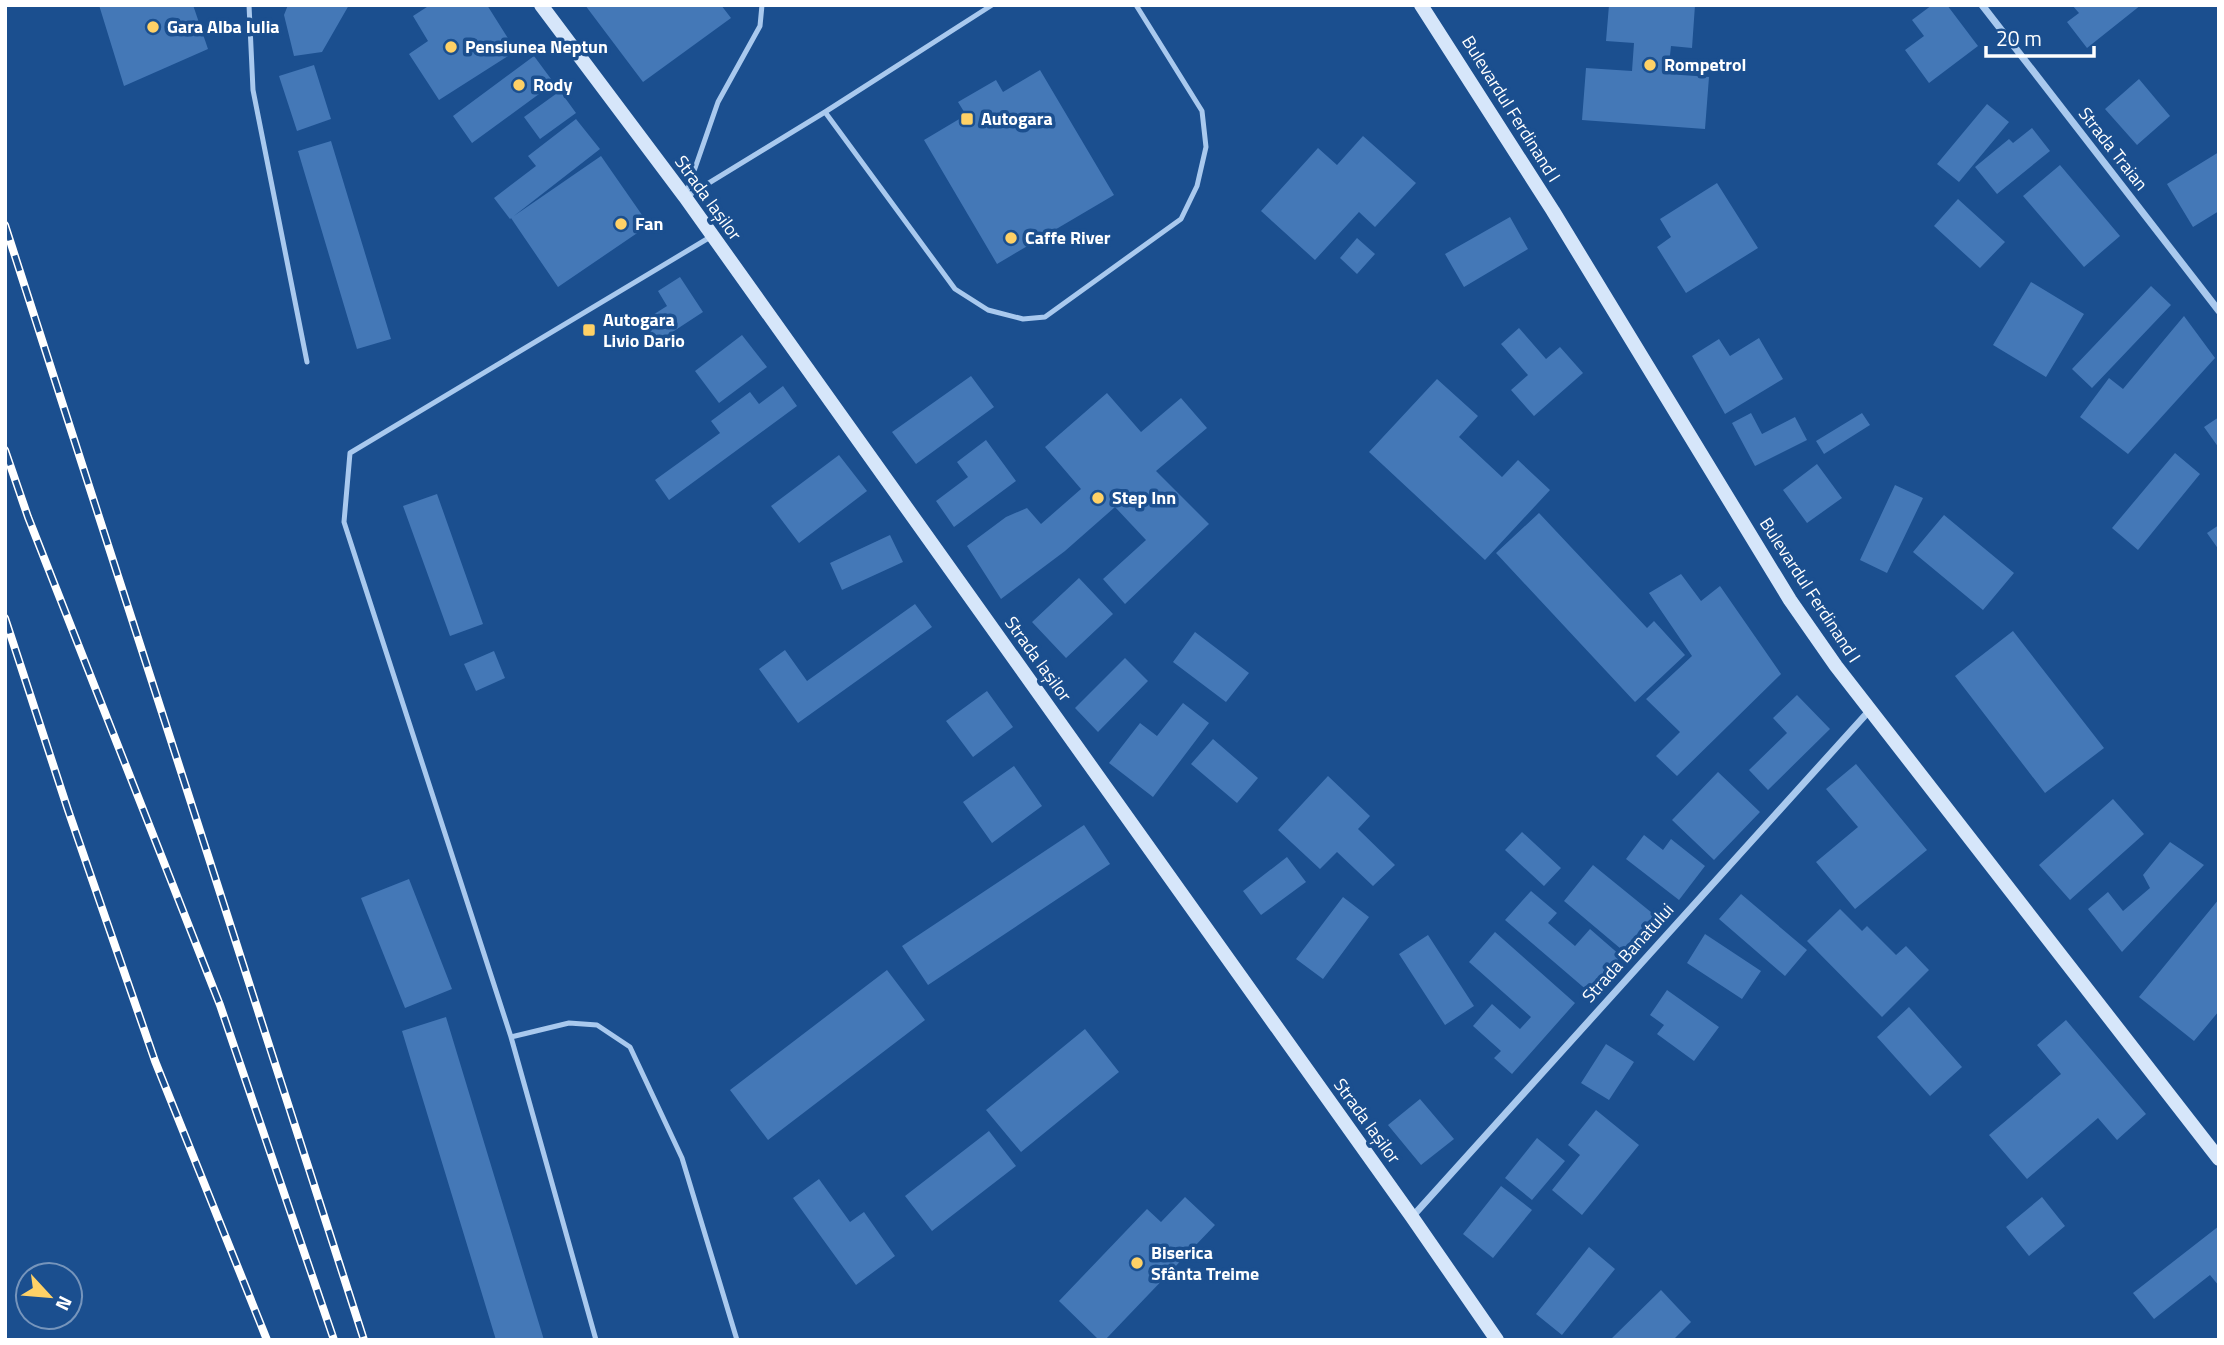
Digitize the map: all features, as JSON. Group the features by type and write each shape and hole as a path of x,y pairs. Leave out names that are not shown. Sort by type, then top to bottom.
{"street":[{"name":"Strada Iașilor","path":"541,5 685,197 1497,1340"},
{"name":"Bulevardul Ferdinand I","path":"1421,5 1553,211 1790,600 1869,712 2219,1159"},
{"name":"Strada Traian","path":"1982,5 2219,311"},
{"name":"Strada Banatului","path":"1412,1217 1869,712"}],"lane":[{"path":"250,5 253,90 307,362"},
{"path":"685,197 718,102 760,26 762,5"},
{"path":"685,197 825,112 992,5"},
{"path":"825,112 955,289 988,310 1023,318 1045,317 1181,219 1197,186 1206,147 1202,111 1136,5"},
{"path":"596,1340 511,1037 344,522 350,453 712,236"},
{"path":"511,1037 569,1023 597,1025 630,1047 682,1158 737,1340"}],"building":[{"name":"Gara Alba Iulia","path":"99,5 193,5 208,49 124,86"},
{"path":"288,5 349,5 322,52 294,56 284,15"},
{"path":"430,5 487,5 516,51 439,100 409,54 428,41 413,16"},
{"path":"585,5 721,5 731,18 643,82"},
{"path":"1609,5 1695,5 1692,48 1671,46 1668,74 1709,77 1705,129 1582,120 1586,68 1632,71 1634,43 1606,41"},
{"path":"1932,5 1947,5 1978,46 1929,83 1905,50 1924,36 1912,20"},
{"path":"2072,5 2141,5 2087,48 2067,22 2079,13"},
{"path":"534,56 554,83 472,143 453,116"},
{"path":"314,65 331,119 297,131 279,76"},
{"path":"1040,70 1114,195 997,264 924,140 966,115 958,102 996,80 1003,92"},
{"path":"2139,79 2170,116 2137,145 2105,109"},
{"path":"560,91 576,113 540,139 524,117"},
{"path":"1987,104 2009,122 1959,182 1937,164"},
{"path":"576,119 600,149 510,219 494,198 536,166 528,156"},
{"path":"2032,128 2050,151 1997,194 1975,167 2009,139 2013,143"},
{"path":"1363,136 1416,183 1375,227 1359,212 1315,260 1261,211 1318,148 1337,165"},
{"path":"331,141 391,339 357,349 298,151"},
{"path":"2219,152 2219,211 2193,227 2167,184"},
{"path":"601,156 649,225 558,287 511,218"},
{"path":"2060,165 2120,236 2084,267 2023,196"},
{"path":"1717,183 1758,248 1686,293 1657,247 1671,237 1660,219"},
{"path":"1958,199 2005,242 1980,268 1934,226"},
{"path":"1510,217 1528,249 1464,287 1445,254"},
{"path":"1357,238 1375,254 1357,274 1340,258"},
{"path":"680,277 703,312 651,346 637,325 667,306 658,291"},
{"path":"2031,282 2084,314 2046,377 1993,345"},
{"path":"2151,286 2171,305 2092,388 2072,369"},
{"path":"2184,316 2215,358 2128,454 2080,417 2109,378 2123,389"},
{"path":"1519,328 1546,359 1560,347 1583,373 1534,416 1511,390 1528,375 1501,344"},
{"path":"742,335 767,367 719,403 695,371"},
{"path":"1759,338 1783,379 1725,414 1692,356 1719,339 1730,356"},
{"path":"971,376 994,407 916,464 892,432"},
{"path":"1437,379 1478,416 1459,437 1502,477 1518,460 1550,490 1485,560 1369,452"},
{"path":"783,386 797,406 669,500 655,480 720,433 711,421 750,392 759,404"},
{"name":"Step Inn","path":"1107,393 1141,432 1181,398 1207,428 1156,471 1209,524 1125,604 1103,579 1146,540 1115,507 1065,551 1001,599 967,546 1006,517 1027,508 1041,524 1081,489 1045,447"},
{"path":"1751,413 1762,434 1795,417 1807,440 1755,466 1732,423"},
{"path":"1862,413 1870,425 1824,454 1816,441"},
{"path":"2219,417 2219,448 2204,427"},
{"path":"986,440 1016,481 954,527 936,501 968,477 957,462"},
{"path":"2175,453 2200,474 2138,550 2112,528"},
{"path":"839,455 867,491 799,543 771,506"},
{"path":"1817,464 1842,498 1807,523 1783,490"},
{"path":"1895,485 1923,498 1887,573 1860,560"},
{"path":"437,494 483,624 450,636 403,506"},
{"path":"1539,513 1647,628 1654,621 1685,655 1635,702 1496,553"},
{"path":"1944,515 2014,573 1983,610 1913,552"},
{"path":"2219,525 2219,550 2207,533"},
{"path":"890,535 903,562 842,590 830,563"},
{"path":"1681,574 1701,601 1720,586 1781,674 1677,776 1656,756 1680,732 1646,699 1692,656 1649,593"},
{"path":"1079,578 1113,614 1066,658 1032,622"},
{"path":"915,604 932,627 798,723 759,669 785,650 807,681"},
{"path":"2013,631 2104,748 2045,793 1955,676"},
{"path":"1195,632 1249,673 1226,702 1173,662"},
{"path":"494,651 505,678 476,691 464,664"},
{"path":"1125,658 1148,681 1098,732 1075,708"},
{"path":"987,691 1013,727 973,757 946,721"},
{"path":"1797,695 1830,729 1768,790 1749,770 1787,733 1773,718"},
{"path":"1183,703 1209,723 1153,797 1109,763 1140,723 1157,736"},
{"path":"1213,739 1258,778 1237,803 1191,764"},
{"path":"1856,764 1927,850 1855,909 1816,862 1858,827 1826,789"},
{"path":"1014,766 1042,806 992,843 963,802"},
{"path":"1718,772 1760,812 1714,860 1672,820"},
{"path":"1328,776 1370,816 1358,829 1395,865 1373,886 1337,852 1320,869 1278,830"},
{"path":"2113,799 2144,834 2070,900 2039,865"},
{"path":"1084,825 1110,864 928,985 902,946"},
{"path":"1522,832 1561,868 1544,886 1505,850"},
{"path":"1644,835 1663,850 1671,839 1705,866 1679,900 1626,859"},
{"path":"2170,842 2204,865 2122,952 2088,909 2108,892 2123,911 2150,888 2143,875"},
{"path":"1287,857 1306,882 1261,915 1243,891"},
{"path":"1593,865 1657,917 1627,954 1564,901"},
{"path":"409,879 452,989 405,1008 361,898"},
{"path":"1531,891 1557,913 1548,923 1575,946 1590,929 1621,956 1589,992 1505,920"},
{"path":"1741,894 1807,950 1785,976 1719,919"},
{"path":"1343,897 1369,917 1323,979 1296,959"},
{"path":"2219,899 2219,1011 2194,1041 2139,997"},
{"path":"1840,909 1862,931 1867,926 1896,955 1906,946 1929,970 1882,1017 1807,941"},
{"path":"1495,932 1575,1003 1512,1074 1494,1058 1501,1051 1473,1026 1492,1004 1520,1029 1531,1017 1469,962"},
{"path":"1705,934 1761,971 1742,999 1687,963"},
{"path":"1428,935 1474,1006 1445,1025 1399,954"},
{"path":"887,970 925,1020 768,1140 730,1090"},
{"path":"1667,990 1719,1027 1694,1061 1657,1034 1664,1025 1650,1015"},
{"path":"1909,1007 1962,1067 1930,1096 1877,1037"},
{"path":"446,1017 544,1340 496,1340 402,1031"},
{"path":"2066,1020 2146,1114 2117,1140 2098,1118 2027,1179 1989,1135 2061,1074 2037,1045"},
{"path":"1085,1029 1119,1072 1021,1152 986,1110"},
{"path":"1606,1044 1634,1062 1609,1100 1581,1083"},
{"path":"1420,1099 1454,1139 1421,1165 1388,1125"},
{"path":"1596,1110 1639,1145 1582,1215 1552,1190 1580,1155 1568,1145"},
{"path":"989,1131 1016,1166 932,1231 905,1196"},
{"path":"1537,1138 1565,1161 1532,1200 1505,1178"},
{"path":"819,1179 850,1222 864,1212 895,1256 856,1285 793,1198"},
{"path":"1501,1186 1532,1210 1493,1258 1463,1234"},
{"name":"Biserica Sfânta Treime","path":"1185,1197 1215,1225 1105,1340 1099,1340 1059,1301 1147,1209 1161,1222"},
{"path":"2042,1197 2065,1226 2029,1256 2006,1227"},
{"path":"2219,1226 2219,1286 2210,1275 2154,1319 2133,1293"},
{"path":"1589,1247 1615,1269 1562,1335 1536,1314"},
{"path":"1661,1290 1691,1322 1673,1340 1610,1340"}],"railway":[{"path":"5,225 364,1340"},
{"path":"5,450 28,517 220,1005 334,1340"},
{"path":"5,618 155,1061 267,1340"}],"place":[{"name":"Gara Alba Iulia","path":"153,27"},
{"name":"Pensiunea Neptun","path":"451,47"},
{"name":"Rompetrol","path":"1650,65"},
{"name":"Rody","path":"519,85"},
{"name":"Autogara","path":"967,119"},
{"name":"Fan","path":"621,224"},
{"name":"Caffe River","path":"1011,238"},
{"name":"Autogara Livio Dario","path":"589,330"},
{"name":"Step Inn","path":"1098,498"},
{"name":"Biserica Sfânta Treime","path":"1137,1263"}]}
